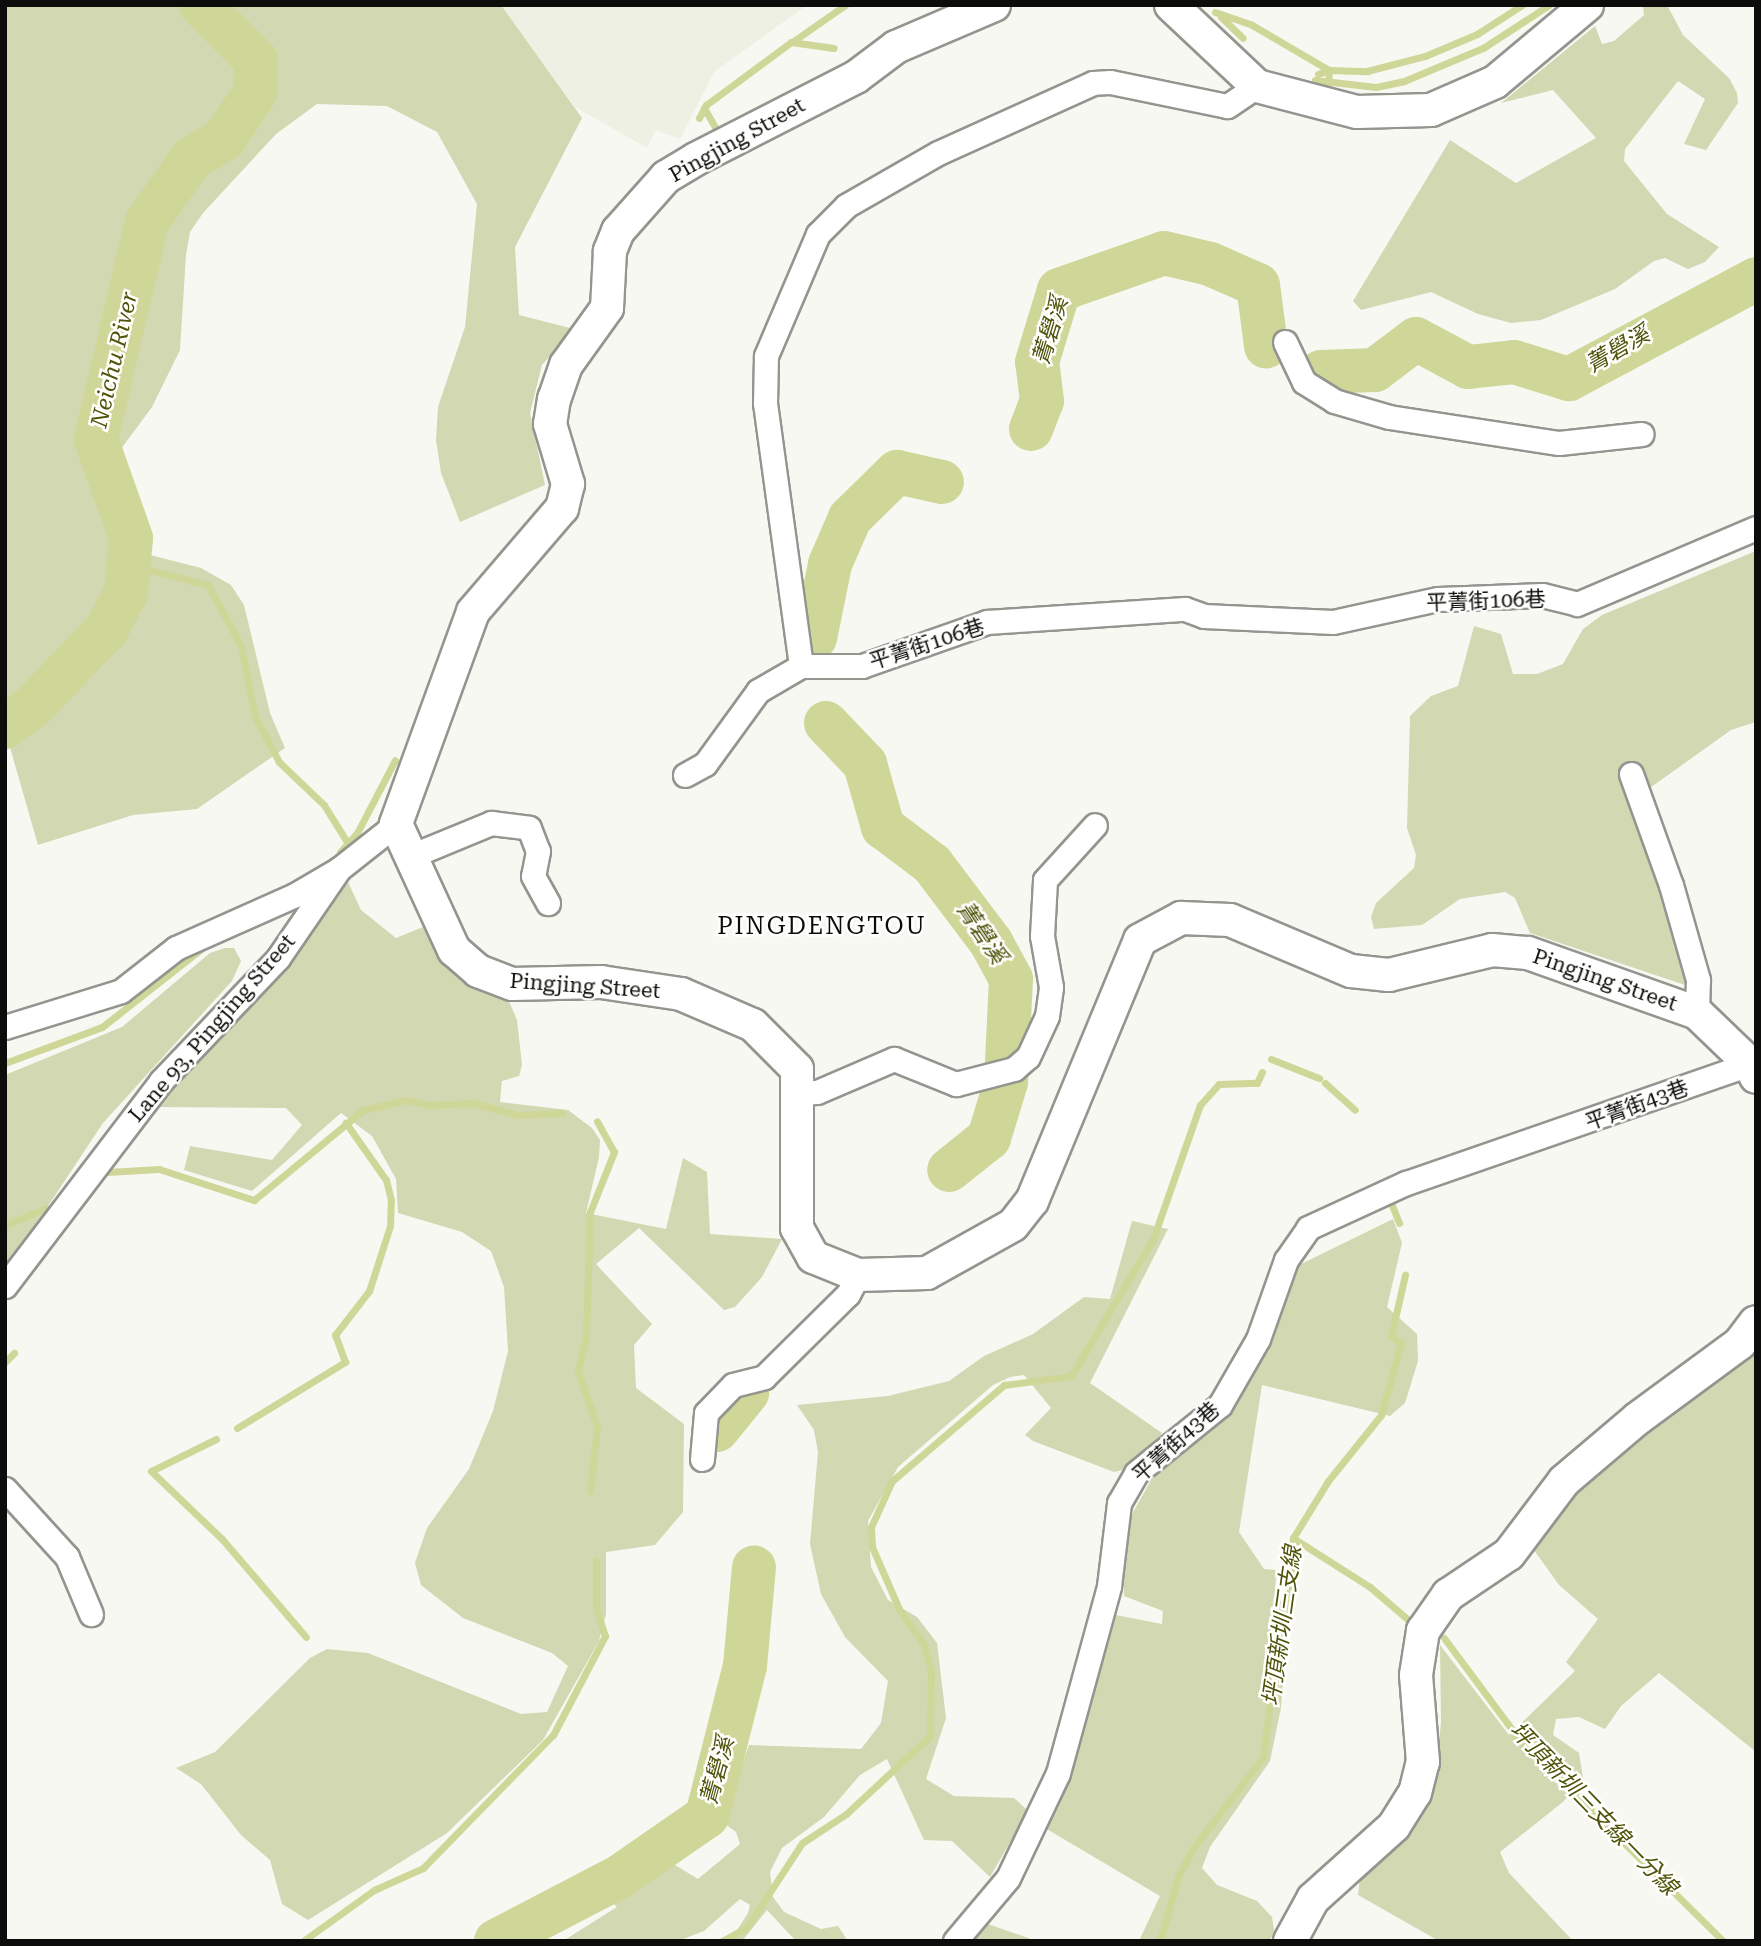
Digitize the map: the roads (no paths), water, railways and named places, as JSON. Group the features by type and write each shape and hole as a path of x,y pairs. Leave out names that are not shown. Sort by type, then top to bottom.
{"street":[{"name":"Pingjing Street","path":"994,5 896,47 856,77 696,159 666,177 628,216 610,251 607,308 566,365 554,398 550,424 568,484 562,508 473,612 396,824 454,950 478,971 512,984 601,982 681,993 753,1025 797,1069 797,1228 813,1257 858,1275 927,1273 1013,1225 1032,1201 1140,940 1181,918 1230,919 1351,971 1388,975 1492,950 1528,953 1698,1013 1754,1067"},
{"path":"1181,7 1257,86 1357,112 1431,110 1494,82 1587,5"},
{"path":"685,775 705,764 758,691 801,666 765,402 766,356 818,234 846,206 938,153 1093,83 1111,82 1227,106 1257,86"},
{"path":"1285,342 1304,382 1334,401 1389,417 1559,443 1642,435"},
{"name":"平菁街106巷","path":"801,666 862,666 987,622 1185,609 1205,616 1333,622 1438,599 1542,595 1577,604 1756,528"},
{"path":"1631,774 1678,909 1698,980 1698,1013"},
{"path":"411,856 491,823 529,828 538,850 533,876 548,903"},
{"path":"5,1027 121,991 176,948 295,895 339,869 396,824"},
{"path":"796,1093 817,1092 894,1059 956,1084 1014,1069 1028,1057 1047,1016 1051,987 1042,936 1045,880 1095,825"},
{"name":"Lane 93, Pingjing Street","path":"5,1286 161,1081 278,958 339,869"},
{"name":"平菁街43巷","path":"955,1941 1008,1878 1058,1773 1109,1586 1119,1503 1136,1473 1220,1405 1258,1339 1286,1260 1308,1228 1406,1183 1754,1067"},
{"path":"702,1458 706,1413 733,1385 764,1377 848,1294 858,1275"},
{"path":"1290,1941 1313,1899 1394,1826 1415,1793 1423,1762 1416,1675 1423,1631 1448,1595 1509,1554 1564,1481 1740,1343 1756,1322"},
{"path":"5,1489 67,1557 90,1614"}],"waterway":[{"name":"Neichu River","path":"5,727 32,707 107,629 126,592 131,538 96,439 147,222 191,159 224,139 255,93 256,60 201,5"},
{"path":"792,42 845,5"},
{"path":"1215,12 1252,25 1329,70 1367,71 1425,56 1477,34 1522,5"},
{"path":"1315,80 1376,87 1404,81 1483,48 1549,5"},
{"path":"1221,17 1243,38"},
{"path":"699,118 706,105 791,42 834,48"},
{"path":"1318,74 1329,70 1328,84"},
{"path":"704,108 718,132"},
{"name":"菁礐溪","path":"1031,429 1042,401 1037,362 1059,290 1164,253 1210,264 1258,285 1266,346"},
{"name":"菁礐溪","path":"1321,372 1375,370 1416,339 1468,367 1514,362 1569,379 1756,279"},
{"name":"菁礐溪","path":"815,638 830,564 850,518 897,472 942,482"},
{"path":"130,565 208,585 241,646 255,717 279,762 324,805 347,842"},
{"name":"菁礐溪","path":"826,723 865,764 883,827 932,864 991,942 1011,979 1006,1082 989,1138 949,1170"},
{"path":"340,852 357,833 395,760"},
{"path":"5,1063 102,1027 201,949"},
{"path":"1271,1059 1319,1078"},
{"path":"722,1941 747,1927 802,1843 846,1814 930,1736 931,1671 924,1644 899,1609 872,1547 871,1527 892,1481 1004,1385 1071,1376 1153,1239 1200,1105 1219,1084 1257,1083 1262,1072"},
{"path":"1325,1083 1355,1110"},
{"path":"107,1172 159,1169 254,1200 363,1110 405,1100 429,1105 473,1103 517,1115 562,1113"},
{"path":"590,1491 597,1427 578,1371 586,1336 590,1212 614,1152 597,1121"},
{"path":"237,1428 345,1362 335,1335 369,1291 390,1226 391,1200 386,1180 346,1123"},
{"name":"坪頂新圳三支線","path":"1389,1198 1399,1223"},
{"path":"5,1225 46,1208"},
{"name":"坪頂新圳三支線","path":"1160,1941 1179,1874 1194,1847 1263,1757 1280,1627 1289,1602 1293,1538 1328,1481 1381,1415 1401,1343 1391,1336 1405,1275"},
{"path":"5,1362 14,1353"},
{"name":"菁礐溪","path":"717,1430 747,1393"},
{"path":"216,1439 151,1471 222,1539 306,1637"},
{"name":"坪頂新圳三支線一分線","path":"1293,1538 1370,1587 1412,1623"},
{"path":"303,1941 374,1890 423,1868 553,1735 605,1636 596,1608 596,1560"},
{"name":"菁礐溪","path":"496,1941 619,1877 707,1816 745,1666 754,1567"},
{"name":"坪頂新圳三支線一分線","path":"1444,1638 1519,1739 1723,1941"}],"district":[{"name":"PINGDENGTOU","path":"822,927"}]}
